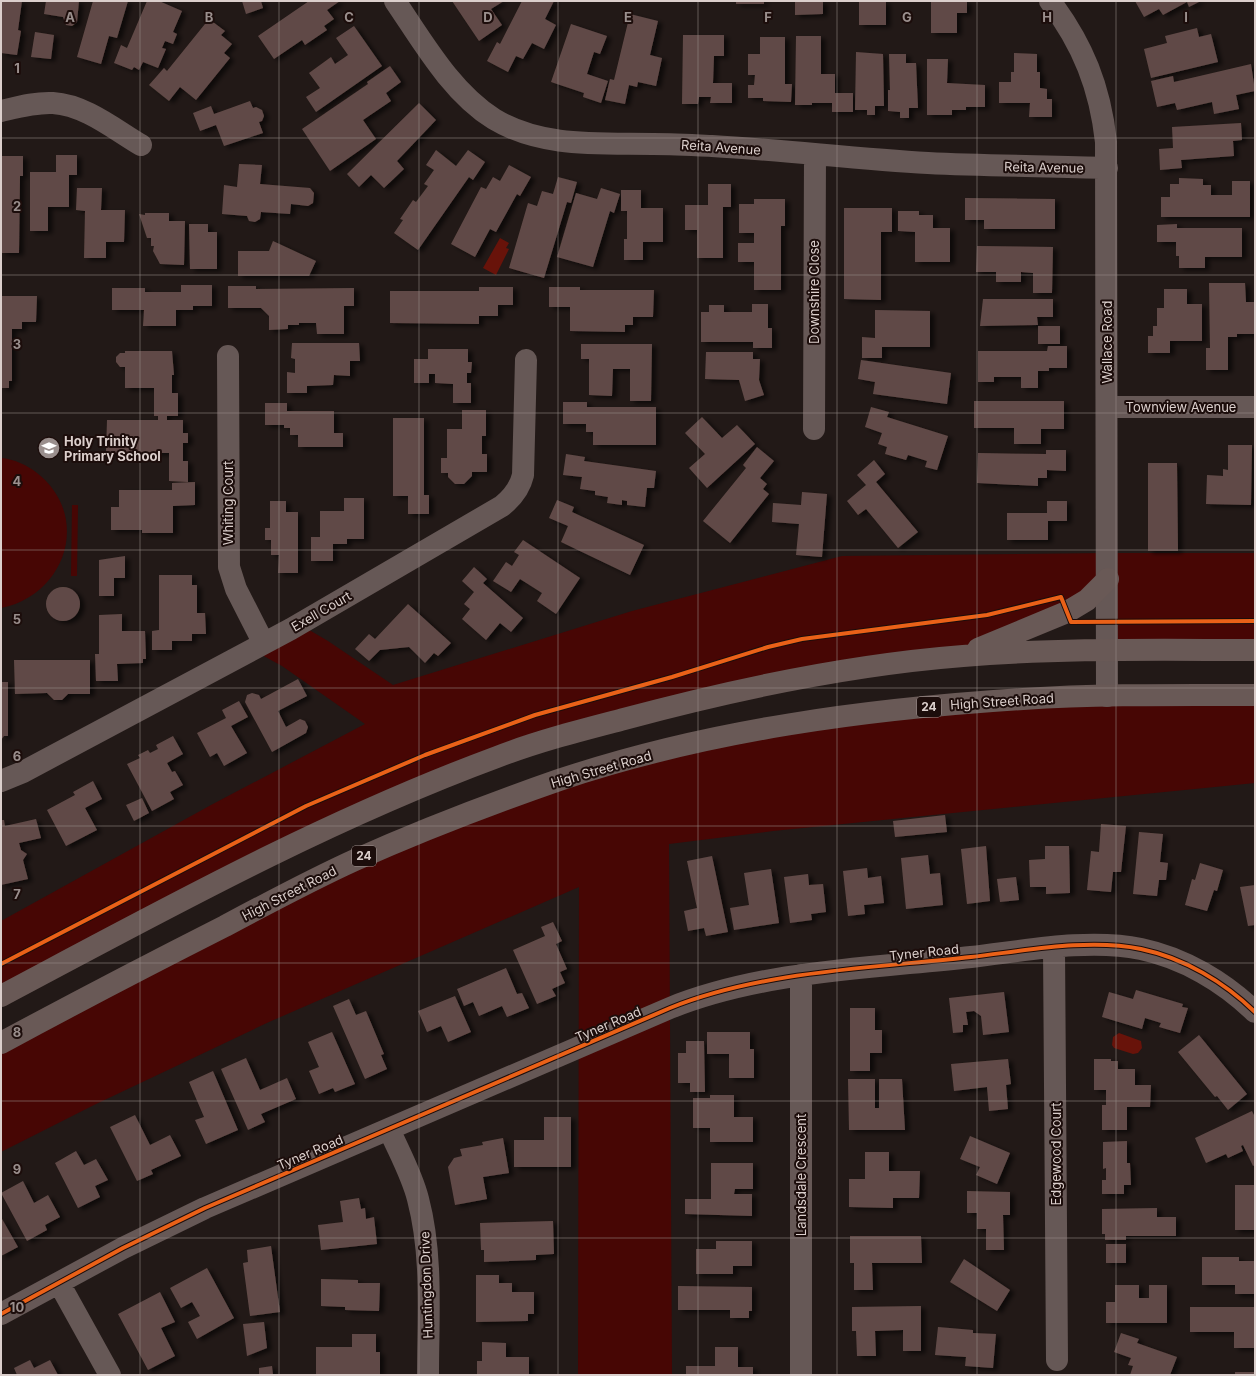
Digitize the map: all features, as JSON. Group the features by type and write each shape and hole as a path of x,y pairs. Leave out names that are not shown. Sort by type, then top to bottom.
{"main road":[{"path":"960,656 1067,612 1086,600 1108,579"},
{"path":"1,996 209,886 398,796 500,756 582,730 728,692 864,667 960,656 1108,650 1255,650"},
{"name":"High Street Road","path":"1,1043 354,860 435,826 561,779 688,744 821,719 971,703 1025,699 1107,696 1255,695"}],"street":[{"name":"Reita Avenue","path":"395,1 442,69 457,86 494,119 515,129 563,142 590,144 691,145 928,163 1107,168"},
{"name":"Wallace Road","path":"1050,1 1074,34 1094,81 1104,121 1107,168 1107,696"},
{"path":"1,110 53,103 69,106 84,111 141,145"},
{"name":"Downshire Close","path":"814,429 815,155"},
{"name":"Whiting Court","path":"228,356 229,567 236,589 263,642"},
{"name":"Exell Court","path":"1,781 23,772 295,626 478,522 509,500 521,485 524,470 526,360"},
{"name":"Townview Avenue","path":"1108,407 1255,407"},
{"name":"Tyner Road","path":"1,1314 123,1248 205,1208 686,1002 727,989 801,975 1054,948 1112,945 1141,949 1182,961 1218,981 1255,1012"},
{"name":"Edgewood Court","path":"1054,948 1057,1360"},
{"name":"Landsdale Crescent","path":"801,975 801,1375"},
{"name":"Huntingdon Drive","path":"389,1129 411,1178 423,1222 428,1264 428,1375"},
{"path":"59,1283 110,1375"}],"shaded area":[{"path":"500,238 509,243 506,248 509,249 496,275 483,268"},
{"path":"1,458 15,461 29,467 37,473 54,491 64,510 67,531 64,552 55,571 42,587 23,600 1,608"},
{"path":"72,505 78,505 77,576 71,576"},
{"path":"1255,553 1255,650 1108,650 1108,579 960,656 864,667 500,755 1,996 1,921 211,805 365,724 282,666 251,649 299,624 328,641 393,685 632,611 842,556"},
{"path":"1255,695 1255,783 773,831 669,844 672,1375 578,1375 579,887 269,1022 94,1105 1,1152 1,1043 483,808 821,719"},
{"path":"1119,1033 1141,1041 1142,1048 1138,1053 1133,1054 1114,1048 1112,1045 1113,1037"}],"building":[{"path":"1,1 22,1 18,30 21,31 17,55 1,53"},
{"path":"46,1 79,1 77,22 72,26 66,25 63,17 44,14"},
{"path":"93,1 128,1 117,38 109,36 101,64 77,57"},
{"path":"147,1 159,1 182,11 173,32 177,34 173,44 165,41 162,48 166,49 158,68 143,62 139,70 134,67 132,70 114,63 121,45 127,48"},
{"path":"242,1 261,1 263,8 246,14"},
{"path":"309,1 340,1 327,10 334,19 324,26 327,30 305,45 302,40 274,59 258,36"},
{"path":"452,1 504,1 491,9 502,25 479,41"},
{"path":"522,1 554,1 545,19 556,25 544,49 532,43 523,59 516,56 508,72 487,61 497,42 500,44"},
{"path":"736,1 764,1 764,4 736,4"},
{"path":"795,1 823,1 823,14 795,15"},
{"path":"859,1 886,1 886,25 859,25"},
{"path":"931,1 967,1 967,13 957,13 957,33 931,33"},
{"path":"1135,1 1201,1 1189,7 1187,2 1163,15 1159,9 1144,17"},
{"path":"630,14 658,21 650,55 662,58 656,86 638,82 637,87 629,85 625,104 605,100 610,79 614,80"},
{"path":"209,19 225,31 221,35 232,44 224,53 230,58 196,100 180,87 169,101 149,85 164,68 167,71"},
{"path":"571,24 607,36 600,54 594,52 587,74 608,81 601,103 583,97 584,93 551,82"},
{"path":"354,26 382,66 316,112 306,97 320,88 309,73 331,57 335,64 348,55 336,38"},
{"path":"1197,28 1199,37 1211,34 1218,62 1151,78 1144,49 1167,43 1165,36"},
{"path":"35,32 54,35 51,59 31,57"},
{"path":"683,35 724,35 724,56 714,56 713,83 732,83 732,103 710,103 711,97 699,97 698,104 682,104"},
{"path":"796,36 821,36 821,74 835,74 835,93 853,93 853,112 832,112 832,103 795,105"},
{"path":"760,37 785,37 785,84 792,84 791,102 763,101 763,98 748,98 748,85 754,85 755,75 748,75 748,54 760,54"},
{"path":"856,52 883,54 884,106 875,106 875,115 867,115 867,110 855,110"},
{"path":"1014,53 1037,54 1037,72 1040,72 1040,88 1047,89 1047,99 1052,99 1052,117 1029,117 1030,103 999,103 999,82 1011,82 1011,72 1014,72"},
{"path":"889,54 906,54 906,63 916,63 918,108 909,108 909,118 900,118 900,112 888,111 888,90 890,90"},
{"path":"927,59 948,59 947,83 985,85 985,107 966,107 966,110 952,110 952,115 927,115"},
{"path":"1251,64 1255,91 1236,95 1239,109 1214,114 1212,102 1177,110 1175,103 1157,107 1151,81 1173,76 1174,82"},
{"path":"390,66 401,82 386,93 391,101 363,120 376,139 330,171 302,129 368,84 367,82"},
{"path":"250,101 253,108 256,107 262,110 264,116 262,121 259,122 263,133 224,146 216,125 200,131 193,113 211,106 214,114"},
{"path":"419,103 436,120 397,161 404,169 384,188 371,175 359,187 347,174"},
{"path":"1241,123 1242,140 1233,141 1234,156 1181,160 1182,168 1160,170 1159,149 1173,148 1172,127"},
{"path":"436,150 456,166 468,150 485,162 473,180 469,177 418,250 394,233 403,220 400,219 413,200 416,202 428,186 424,184 434,170 426,165"},
{"path":"56,155 77,155 77,175 69,175 69,207 48,207 48,231 30,231 30,172 56,172"},
{"path":"2,156 23,156 23,176 20,176 19,253 1,253"},
{"path":"239,164 262,165 260,184 310,188 314,193 313,203 308,206 291,204 290,214 261,212 260,219 255,222 249,221 247,216 222,214 224,185 237,187"},
{"path":"509,165 531,177 520,196 517,194 496,232 490,229 475,257 451,244 481,187 486,189 493,177 500,181"},
{"path":"558,177 577,182 571,203 567,202 544,278 509,268 528,203 537,206 542,191 553,194"},
{"path":"1179,178 1203,179 1203,185 1211,185 1211,195 1232,195 1232,181 1250,181 1250,217 1161,217 1161,197 1170,197 1170,184 1179,184"},
{"path":"708,184 731,184 731,207 723,207 723,258 697,258 697,230 685,230 685,205 708,205"},
{"path":"77,188 102,188 101,210 125,210 124,242 106,242 106,258 84,258 85,211 76,210"},
{"path":"601,188 620,194 614,213 610,211 593,267 557,257 576,193 597,199"},
{"path":"621,190 641,190 641,208 663,208 663,242 643,242 643,260 624,260 624,239 627,239 627,211 621,211"},
{"path":"965,198 1055,199 1055,229 984,229 984,220 965,220"},
{"path":"754,199 785,199 785,226 781,226 781,290 754,290 754,262 738,262 738,243 754,243 754,233 739,233 739,204 754,204"},
{"path":"844,208 892,208 892,232 881,232 881,300 844,299"},
{"path":"898,211 919,211 919,215 933,215 933,228 950,228 950,262 915,262 915,232 898,231"},
{"path":"145,213 169,213 169,221 185,221 184,265 160,264 153,251 154,246 151,246 151,238 147,238 139,214 145,215"},
{"path":"189,224 208,224 208,232 217,232 217,269 190,269"},
{"path":"1177,224 1177,228 1242,228 1242,257 1205,257 1205,268 1179,268 1179,256 1176,256 1176,242 1157,242 1157,225"},
{"path":"273,241 316,261 309,276 238,276 238,251 269,251"},
{"path":"977,246 1053,247 1052,293 1033,293 1033,273 1021,272 1021,282 996,282 996,272 976,272"},
{"path":"1209,283 1245,283 1246,302 1255,302 1255,334 1237,334 1237,337 1228,337 1228,370 1206,370 1206,348 1210,348"},
{"path":"181,285 212,285 212,306 193,306 193,310 176,310 176,326 143,326 144,310 112,310 112,288 145,288 145,292 181,292"},
{"path":"228,286 256,286 256,289 354,288 354,306 344,306 344,334 317,334 316,323 299,323 299,325 288,325 288,329 269,330 269,316 261,308 228,308"},
{"path":"479,287 513,287 513,305 498,305 498,316 479,316 479,324 390,323 390,291 479,291"},
{"path":"549,287 580,287 580,290 654,290 653,317 633,317 633,325 625,325 625,332 570,331 570,307 549,307"},
{"path":"1164,289 1187,289 1187,304 1202,304 1202,341 1170,341 1170,353 1148,353 1148,336 1153,336 1153,326 1157,326 1157,308 1164,308"},
{"path":"1,296 37,296 36,322 22,322 22,329 12,329 12,381 9,381 9,388 1,388"},
{"path":"983,299 1053,299 1053,317 1037,317 1038,325 980,326"},
{"path":"752,304 768,304 768,328 772,328 772,348 753,348 753,342 701,342 701,312 709,312 709,305 724,305 724,312 752,312"},
{"path":"875,310 930,311 930,347 882,347 882,358 862,358 862,337 875,338"},
{"path":"1038,326 1060,326 1060,344 1038,344"},
{"path":"292,343 359,343 360,361 350,361 350,376 334,375 333,385 307,386 307,393 287,393 287,372 295,373 295,359 291,358"},
{"path":"581,344 652,344 651,401 630,401 630,369 613,369 612,396 589,395 589,359 581,359"},
{"path":"1048,346 1067,346 1067,368 1049,368 1049,371 1038,371 1038,388 1021,388 1021,377 994,377 994,382 978,382 978,351 1047,351"},
{"path":"428,349 468,349 468,362 472,362 471,373 467,373 467,383 471,383 471,403 453,403 453,384 435,383 435,374 429,374 429,383 414,383 414,359 428,359"},
{"path":"125,351 172,351 174,375 172,375 172,393 178,393 178,416 167,416 167,420 183,420 183,433 188,433 188,443 183,443 183,461 188,461 188,482 169,481 169,453 147,453 147,457 133,457 133,453 106,453 107,420 158,420 158,416 154,416 154,388 125,388 125,367 120,367 116,362 116,357 120,353 125,353"},
{"path":"706,352 753,352 753,359 760,359 759,380 764,395 745,401 739,380 705,379"},
{"path":"861,360 951,373 947,404 873,394 875,382 858,379"},
{"path":"974,401 1064,401 1064,429 1041,429 1041,444 1014,444 1014,428 974,428"},
{"path":"563,402 587,402 587,407 656,407 656,445 593,445 593,432 586,432 586,424 563,424"},
{"path":"265,403 287,403 287,411 334,411 334,433 343,433 343,447 298,447 298,435 290,435 290,428 284,428 284,425 265,425"},
{"path":"871,407 889,412 887,417 948,436 937,470 925,467 927,461 908,455 906,460 885,454 887,447 878,444 882,433 865,427"},
{"path":"462,410 486,410 486,436 482,436 482,454 487,454 487,472 472,472 472,476 464,484 455,484 448,477 448,473 441,473 441,458 447,458 447,429 462,429"},
{"path":"702,417 722,438 737,425 755,444 707,488 689,468 705,454 685,433"},
{"path":"393,418 424,418 424,495 429,495 429,514 408,514 408,496 393,496"},
{"path":"1228,445 1252,445 1251,505 1206,504 1207,475 1223,476 1223,469 1228,470"},
{"path":"757,447 774,461 760,478 767,484 763,489 769,494 730,543 703,521 746,468 743,465"},
{"path":"1046,450 1066,450 1066,471 1047,470 1047,478 1038,478 1038,486 977,483 978,453 1046,454"},
{"path":"566,454 585,457 584,461 656,471 654,488 647,488 645,507 627,505 627,501 622,500 622,505 607,503 608,497 595,495 595,491 580,489 582,477 563,475"},
{"path":"874,460 885,474 876,482 918,532 898,548 866,509 858,515 847,501 866,485 857,475"},
{"path":"1148,463 1177,463 1178,551 1148,551"},
{"path":"195,482 195,505 173,506 173,533 142,533 142,530 111,530 111,507 119,507 119,490 172,490 172,483"},
{"path":"802,492 827,494 822,557 796,555 799,524 772,522 773,503 801,505"},
{"path":"344,498 364,498 364,539 347,539 347,544 333,544 333,561 311,561 311,537 320,537 320,511 344,511"},
{"path":"557,500 574,507 572,512 644,545 630,575 561,542 568,526 549,518"},
{"path":"270,501 286,501 286,512 298,512 298,573 278,573 279,555 271,555 271,540 265,540 265,528 270,528"},
{"path":"1047,501 1067,501 1067,521 1048,521 1048,540 1007,540 1007,513 1047,513"},
{"path":"523,540 580,578 556,614 537,601 542,593 520,579 511,592 493,581 506,562 512,566 519,555 514,552"},
{"path":"125,556 125,578 114,578 114,596 99,596 99,560"},
{"path":"474,567 487,579 483,583 523,618 511,632 500,623 486,640 462,619 470,609 464,604 474,592 462,581"},
{"path":"159,575 192,575 192,585 197,585 197,613 205,613 206,634 192,634 192,641 172,641 172,650 152,650 152,631 159,630"},
{"path":"60,587 66,587 70,588 77,594 80,604 79,611 73,618 66,621 60,621 56,620 49,614 46,607 46,601 47,597 53,590"},
{"path":"408,604 451,643 438,656 434,653 425,663 409,647 380,650 369,661 355,649 369,634 375,639"},
{"path":"122,614 122,631 145,631 146,659 143,659 143,663 117,664 118,681 96,681 95,654 99,654 99,615"},
{"path":"14,660 90,660 90,694 68,694 62,700 54,700 47,693 15,694"},
{"path":"298,679 307,696 278,711 286,727 300,719 305,721 308,727 306,733 272,752 245,702 247,695 252,693 259,695 261,699"},
{"path":"1,682 8,682 8,736 4,736 1,740"},
{"path":"239,701 248,717 231,726 247,753 224,766 217,753 210,757 197,733 226,718 222,710"},
{"path":"173,736 183,754 167,763 172,772 175,771 183,785 170,792 174,799 152,811 127,764 140,758 138,755 148,750 150,753 158,749 156,745"},
{"path":"93,781 102,799 85,808 97,830 66,846 47,810 75,795 73,792"},
{"path":"142,798 149,813 134,821 126,805"},
{"path":"945,815 947,832 895,837 893,821"},
{"path":"36,819 41,838 19,843 21,850 27,854 23,860 28,879 1,885 1,820 4,820 5,826"},
{"path":"1101,824 1126,826 1121,872 1113,872 1111,892 1087,890 1091,851 1099,852"},
{"path":"1139,832 1163,834 1160,862 1168,863 1166,880 1159,880 1157,896 1133,894"},
{"path":"986,846 990,901 967,904 961,849"},
{"path":"1045,846 1069,846 1070,893 1046,894 1046,887 1030,887 1029,860 1045,859"},
{"path":"928,855 930,874 940,873 943,905 906,909 901,858"},
{"path":"712,856 728,932 706,936 704,928 688,931 684,911 697,908 687,861"},
{"path":"1200,863 1223,870 1217,891 1214,890 1207,911 1185,905 1192,879 1195,880"},
{"path":"867,868 868,878 881,876 884,903 864,905 865,914 848,916 843,871"},
{"path":"771,869 779,923 734,930 730,908 749,905 744,873"},
{"path":"808,874 809,885 823,884 826,912 811,914 812,920 790,923 784,877"},
{"path":"1016,877 1019,900 1000,902 997,879"},
{"path":"1255,885 1255,925 1248,926 1240,887"},
{"path":"553,922 562,941 556,944 567,969 560,972 565,983 552,989 556,996 537,1004 513,950 545,936 541,927"},
{"path":"506,968 517,994 522,993 529,1008 507,1017 502,1006 479,1016 473,1002 464,1006 457,989"},
{"path":"1136,990 1183,1004 1182,1007 1188,1008 1180,1033 1159,1027 1161,1023 1145,1018 1142,1029 1102,1017 1109,992 1133,999"},
{"path":"1004,992 1009,1032 983,1035 981,1016 974,1011 966,1012 968,1025 963,1025 963,1032 953,1033 949,998"},
{"path":"455,996 471,1032 448,1042 441,1026 427,1032 418,1011"},
{"path":"349,999 356,1015 366,1011 384,1054 381,1055 387,1069 365,1079 333,1006"},
{"path":"850,1008 875,1008 875,1030 882,1030 882,1053 870,1053 870,1071 850,1071"},
{"path":"332,1032 355,1084 335,1092 333,1088 319,1094 309,1071 319,1067 308,1042"},
{"path":"707,1032 750,1032 750,1049 754,1049 754,1078 729,1078 729,1054 707,1054"},
{"path":"1199,1035 1247,1094 1228,1110 1217,1096 1215,1097 1178,1052"},
{"path":"686,1041 704,1041 705,1092 690,1092 690,1083 678,1083 678,1053 686,1053"},
{"path":"246,1058 260,1090 287,1078 296,1099 261,1114 265,1122 248,1130 221,1069"},
{"path":"1008,1059 1011,1084 1006,1085 1008,1109 989,1111 987,1087 954,1091 951,1064"},
{"path":"1094,1059 1111,1059 1111,1061 1118,1061 1118,1069 1135,1069 1135,1085 1151,1085 1150,1107 1127,1107 1127,1130 1102,1130 1102,1105 1106,1105 1106,1090 1094,1090"},
{"path":"213,1071 238,1130 206,1144 195,1120 204,1117 189,1082"},
{"path":"848,1079 875,1079 875,1108 879,1108 879,1079 902,1079 905,1130 849,1130"},
{"path":"710,1095 734,1095 734,1117 753,1117 753,1142 710,1142 710,1128 693,1128 693,1098 710,1098"},
{"path":"1252,1111 1255,1117 1255,1165 1253,1166 1243,1145 1241,1146 1243,1151 1228,1158 1226,1154 1206,1163 1195,1138"},
{"path":"135,1115 150,1145 170,1135 181,1156 151,1170 153,1174 137,1181 110,1127"},
{"path":"544,1117 571,1117 571,1167 514,1167 514,1140 544,1140"},
{"path":"970,1136 1010,1153 997,1184 976,1175 980,1167 960,1159"},
{"path":"503,1138 509,1173 483,1177 487,1199 455,1205 448,1167 454,1158 462,1156 460,1149 483,1145 482,1142"},
{"path":"1127,1141 1127,1163 1130,1163 1131,1185 1124,1185 1124,1194 1102,1194 1102,1180 1106,1180 1106,1168 1103,1169 1103,1142"},
{"path":"76,1151 84,1165 96,1159 108,1180 95,1186 100,1197 78,1208 55,1163"},
{"path":"865,1152 889,1152 889,1171 920,1171 919,1198 893,1198 893,1208 849,1207 849,1179 865,1179"},
{"path":"711,1163 753,1163 753,1189 735,1189 734,1194 752,1194 752,1216 685,1214 685,1199 711,1199"},
{"path":"23,1181 34,1203 48,1195 60,1217 45,1225 47,1230 27,1241 1,1193"},
{"path":"1235,1185 1255,1185 1255,1230 1235,1230"},
{"path":"967,1191 1010,1192 1010,1215 1003,1215 1004,1250 986,1250 986,1229 977,1229 977,1213 967,1213"},
{"path":"359,1198 361,1209 365,1208 366,1219 374,1217 377,1244 321,1250 318,1225 343,1222 340,1201"},
{"path":"1157,1208 1157,1217 1176,1217 1176,1236 1126,1236 1126,1240 1105,1240 1105,1234 1102,1234 1102,1209"},
{"path":"1,1217 18,1247 1,1256"},
{"path":"553,1221 554,1254 536,1255 536,1260 484,1262 484,1250 481,1250 480,1223"},
{"path":"850,1236 921,1236 922,1263 872,1263 873,1290 854,1290 854,1263 850,1263"},
{"path":"716,1241 752,1241 752,1266 733,1266 733,1274 696,1274 696,1249 716,1249"},
{"path":"1106,1244 1126,1244 1126,1263 1106,1263"},
{"path":"271,1246 280,1312 250,1316 243,1263 248,1262 247,1250"},
{"path":"1202,1257 1239,1257 1239,1261 1255,1261 1255,1294 1235,1294 1235,1285 1202,1285"},
{"path":"964,1259 1010,1290 997,1311 950,1282"},
{"path":"207,1268 234,1318 197,1339 188,1322 200,1316 192,1302 181,1308 170,1288"},
{"path":"476,1275 499,1275 499,1283 512,1283 512,1292 534,1292 534,1314 528,1314 528,1321 476,1322"},
{"path":"321,1279 358,1280 358,1283 380,1283 379,1311 345,1310 345,1307 321,1306"},
{"path":"1115,1285 1139,1285 1139,1298 1149,1298 1149,1285 1167,1285 1167,1323 1106,1323 1106,1302 1115,1302"},
{"path":"678,1286 752,1287 752,1311 749,1311 749,1318 730,1318 730,1310 678,1310"},
{"path":"160,1292 175,1322 161,1328 175,1356 148,1370 118,1314"},
{"path":"921,1306 921,1351 903,1351 903,1330 875,1331 876,1356 857,1356 856,1331 852,1331 852,1307"},
{"path":"1190,1307 1255,1307 1255,1348 1234,1348 1234,1332 1190,1332"},
{"path":"264,1322 267,1348 247,1356 243,1324"},
{"path":"938,1327 973,1330 973,1333 996,1334 993,1368 965,1366 966,1357 935,1355"},
{"path":"1121,1333 1139,1339 1137,1343 1177,1357 1170,1375 1130,1375 1133,1366 1128,1365 1131,1358 1114,1352"},
{"path":"352,1334 376,1334 376,1352 380,1352 380,1374 316,1374 316,1347 352,1347"},
{"path":"482,1342 506,1343 506,1357 529,1357 529,1375 477,1375 477,1361 482,1361"},
{"path":"715,1347 738,1347 738,1367 753,1367 753,1375 686,1375 686,1366 715,1366"},
{"path":"30,1360 34,1368 50,1360 58,1375 17,1375 14,1368"},
{"path":"272,1366 273,1375 259,1375 259,1368"},
{"path":"1235,1372 1255,1372 1255,1375 1235,1375"}],"cycle path":[{"path":"1,964 306,806 425,755 535,715 672,677 768,647 802,639 987,615 1061,597 1071,622 1255,621"},
{"path":"1,1314 123,1248 205,1208 670,1008 705,996 742,986 857,968 971,957 1034,949 1078,945 1121,946 1157,953 1188,965 1217,981 1255,1012"}],"place":[{"name":"Holy Trinity Primary School","path":"49,448"}]}
